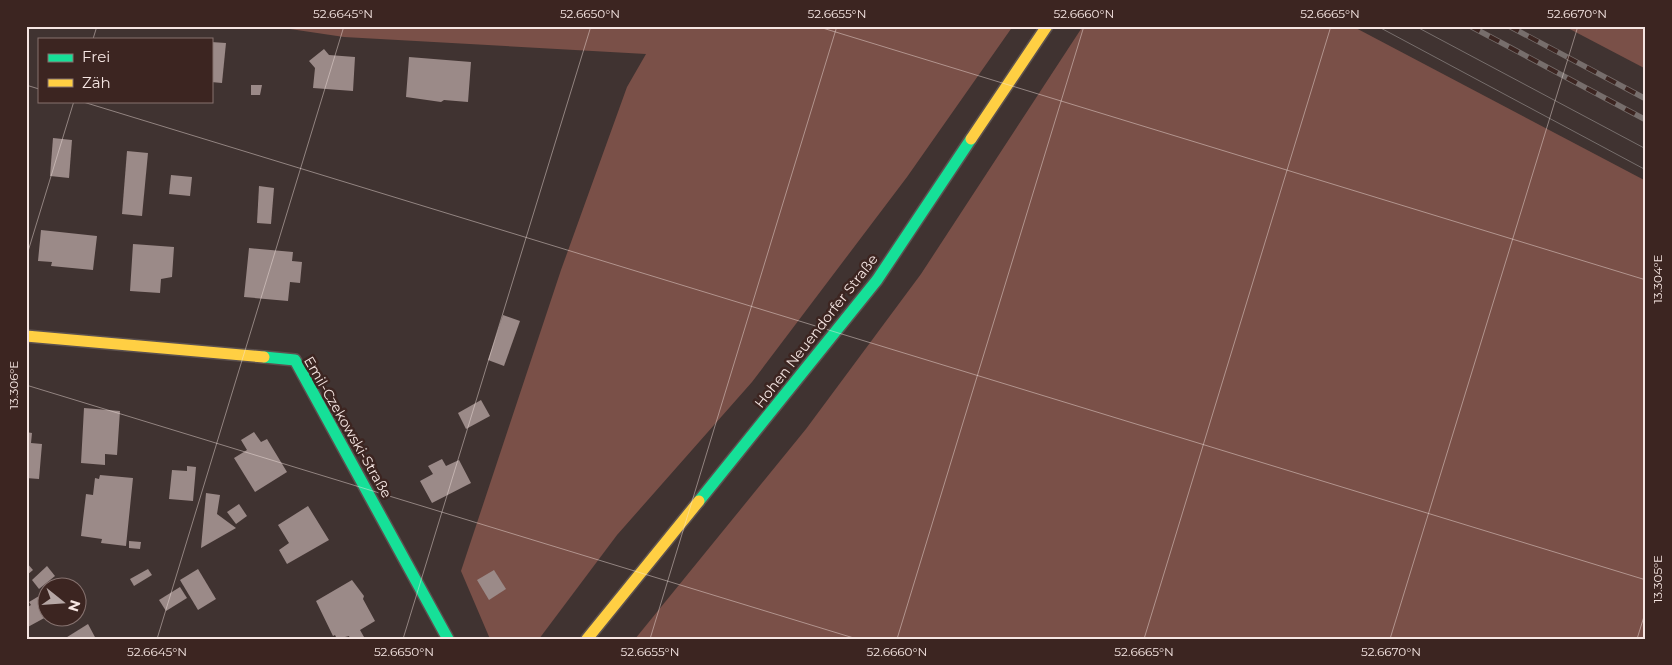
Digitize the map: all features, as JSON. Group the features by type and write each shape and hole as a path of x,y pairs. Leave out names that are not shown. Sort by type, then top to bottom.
{"main road":[{"name":"Hohen Neuendorfer Straße","path":"587,639 877,280 1047,26"},
{"name":"Emil-Czekowski-Straße","path":"26,336 295,360 448,639"}],"shaded area":[{"path":"270,26 1013,26 907,177 752,382 617,535 539,639 490,639 461,571 561,270 627,87 646,54 344,37"},
{"path":"1083,26 1352,26 1646,181 1646,639 635,639 806,429 921,274"},
{"path":"1564,26 1646,26 1646,69"}],"building":[{"path":"212,42 226,43 222,83 212,82"},
{"path":"324,49 329,55 355,57 353,91 313,88 315,68 309,61"},
{"path":"409,57 471,62 468,102 444,100 441,102 406,97"},
{"path":"251,85 262,85 260,95 251,95"},
{"path":"53,138 72,140 69,178 50,176"},
{"path":"127,151 148,153 142,216 122,214"},
{"path":"171,175 192,177 190,196 169,194"},
{"path":"259,186 274,188 271,224 257,223"},
{"path":"41,230 97,236 93,270 51,266 52,262 38,261"},
{"path":"133,244 174,247 172,277 161,279 160,293 130,291"},
{"path":"249,248 293,252 292,261 302,262 300,283 290,282 288,301 244,297"},
{"path":"503,315 520,321 504,366 488,360"},
{"path":"481,400 490,416 466,429 458,413"},
{"path":"84,408 120,411 117,455 105,454 105,465 81,463"},
{"path":"26,432 32,433 31,443 42,444 39,479 26,478"},
{"path":"254,432 261,442 267,439 287,472 255,492 234,458 247,450 241,440"},
{"path":"442,459 446,466 459,460 471,483 432,503 420,481 433,474 428,466"},
{"path":"187,466 196,467 193,501 169,499 172,470 187,471"},
{"path":"100,475 133,478 126,546 101,543 102,539 81,536 86,494 93,495 95,478 99,479"},
{"path":"206,493 220,495 217,514 236,528 201,548"},
{"path":"239,504 247,516 236,524 227,512"},
{"path":"308,506 329,540 287,564 279,550 289,543 278,525"},
{"path":"129,541 141,542 140,549 129,548"},
{"path":"26,562 33,570 27,575 26,574"},
{"path":"47,566 55,576 53,578 38,578 38,588 32,580"},
{"path":"148,569 152,575 134,586 130,579"},
{"path":"198,569 216,599 198,610 180,580"},
{"path":"494,570 506,589 489,600 477,580"},
{"path":"352,580 364,596 363,599 375,621 360,630 364,637 361,639 350,639 349,636 337,639 335,635 333,636 316,601"},
{"path":"180,587 187,598 166,611 159,600"},
{"path":"38,597 38,621 26,628 26,608 31,605 29,602"},
{"path":"88,624 96,639 64,639 82,628 88,628"}],"tram line":[{"path":"1377,26 1646,170"},
{"path":"1415,26 1646,149"}],"railway":[{"path":"1470,26 1646,120"},
{"path":"1509,26 1646,99"}],"traffic: fast":[{"path":"699,501 877,280 971,139"},
{"path":"264,357 295,360 448,639"}],"traffic: slow":[{"path":"971,139 1047,26"},
{"path":"26,336 264,357"},
{"path":"587,639 699,501"}]}
